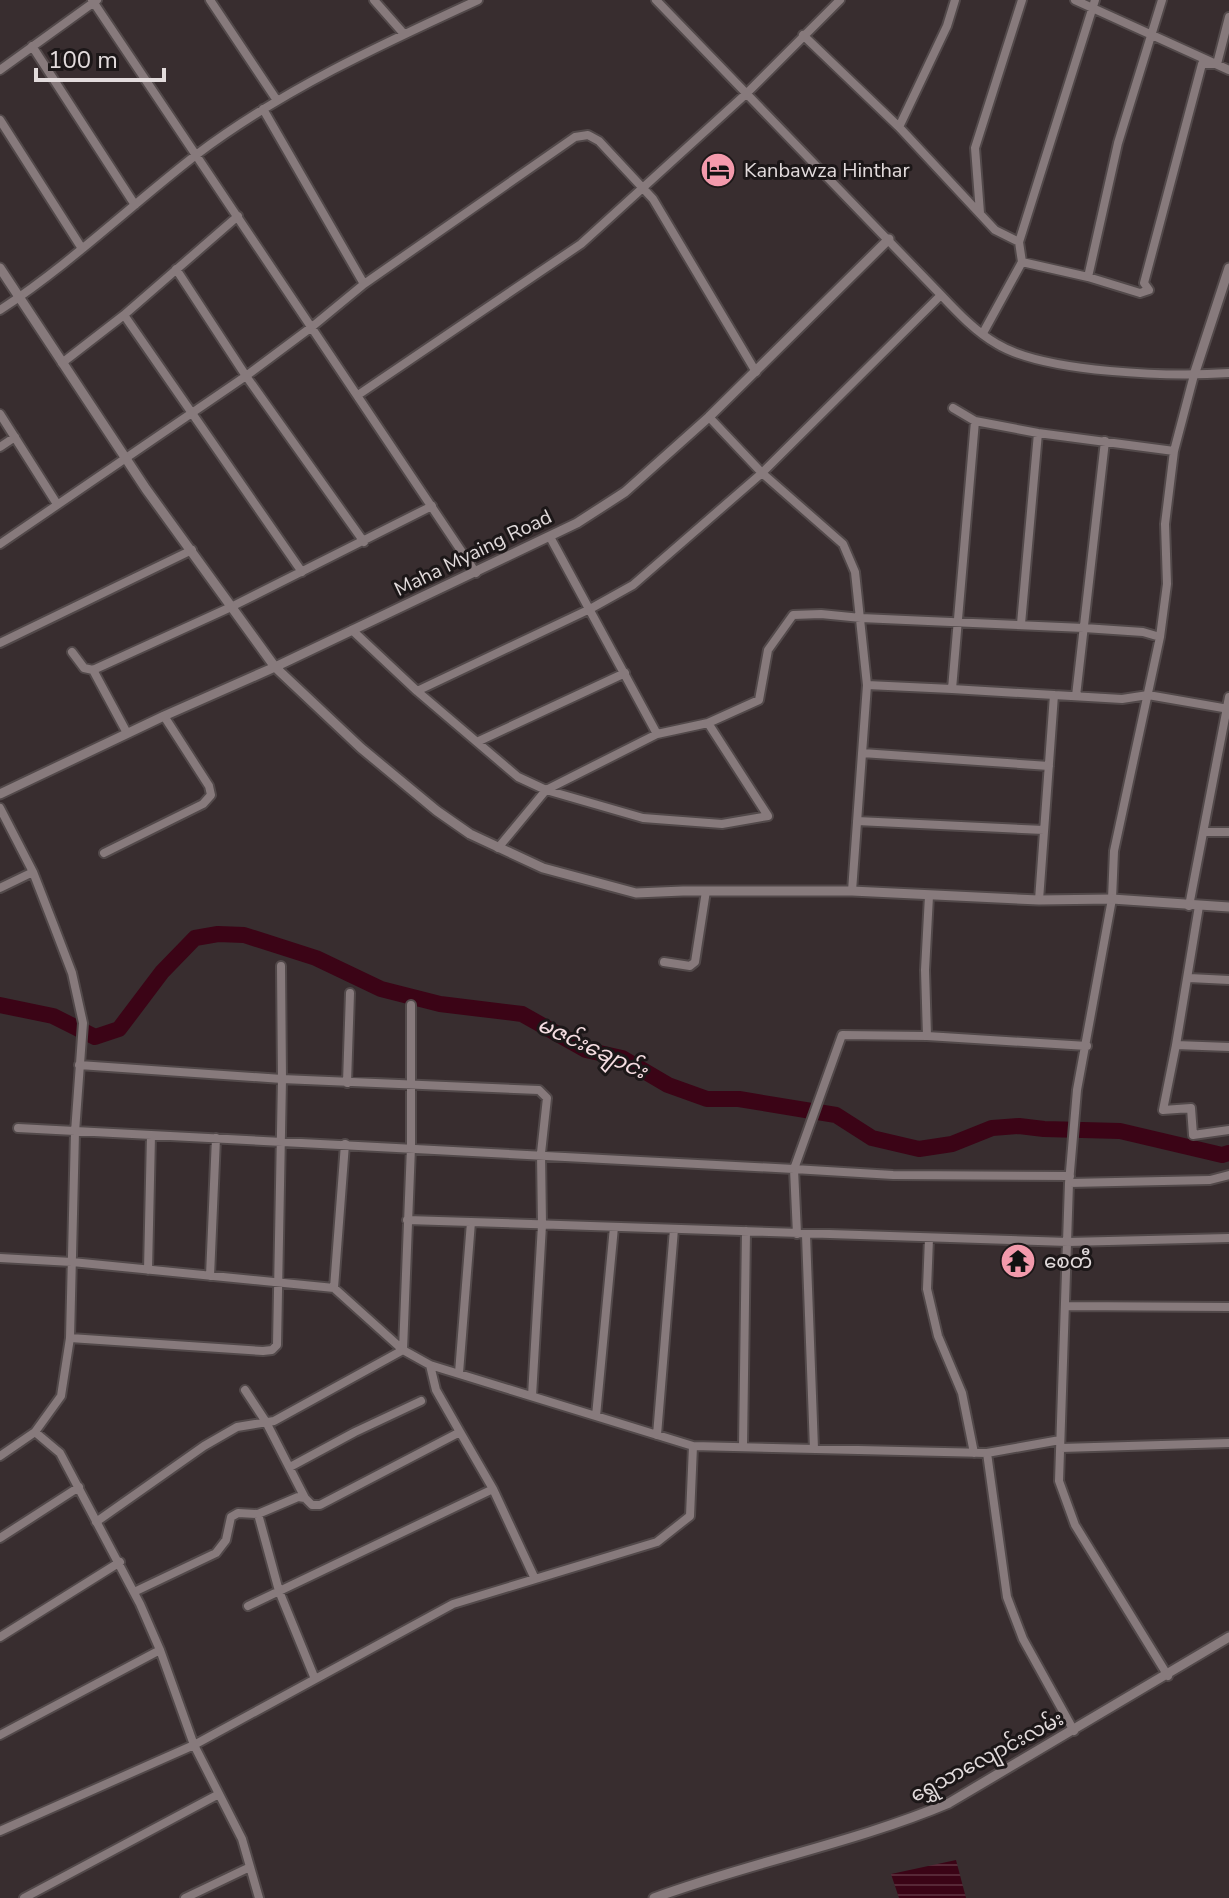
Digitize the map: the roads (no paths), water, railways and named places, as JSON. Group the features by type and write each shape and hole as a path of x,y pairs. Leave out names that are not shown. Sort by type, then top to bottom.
{"street":[{"path":"210,0 276,99"},
{"path":"374,0 404,34"},
{"path":"0,310 197,154 276,99 478,0"},
{"path":"656,0 941,295 996,344 1020,355 1085,368 1194,375 1229,373"},
{"path":"824,0 833,7"},
{"path":"358,395 581,244 747,93 840,0"},
{"path":"899,127 947,26 955,0"},
{"path":"980,213 975,148 1022,0"},
{"path":"1075,0 1094,5 1229,70"},
{"path":"1088,277 1118,143 1162,0"},
{"path":"0,70 94,1 476,573"},
{"path":"983,333 1022,262 1019,242 1094,5"},
{"path":"1217,64 1229,17"},
{"path":"803,35 899,127 995,230 1019,242"},
{"path":"32,46 135,205"},
{"path":"1022,262 1140,293 1149,290 1144,283 1202,64 1217,64"},
{"path":"263,109 364,284"},
{"path":"0,120 81,247"},
{"path":"0,544 191,415 313,326 364,284 575,137 588,135 599,141 653,199 756,372"},
{"path":"62,363 124,315 238,216"},
{"name":"Maha Myaing Road","path":"0,794 577,523 625,492 709,417 889,239"},
{"path":"0,268 126,460 275,667 361,748 470,834 543,868 636,893 852,891 1039,900 1112,899 1229,907"},
{"path":"1168,1676 1075,1525 1059,1481 1061,1361 1069,1180 1077,1090 1112,899 1114,851 1160,637 1167,584 1165,524 1174,451 1194,375 1229,268"},
{"path":"176,269 246,376 364,542"},
{"path":"417,691 590,609 633,585 762,473 941,295"},
{"path":"124,315 302,572"},
{"path":"953,408 975,421 1038,433 1174,451"},
{"path":"0,414 57,504"},
{"path":"709,417 762,473 843,544 855,572 867,685 852,891"},
{"path":"952,689 975,421"},
{"path":"1021,624 1038,433"},
{"path":"0,447 15,437"},
{"path":"1076,696 1105,441"},
{"path":"72,652 84,668 93,670 231,607 432,506"},
{"path":"550,537 657,734"},
{"path":"0,643 192,550"},
{"path":"498,848 546,790 657,734 708,723 759,700 768,650 793,615 958,620 1143,632 1160,637"},
{"path":"352,630 417,691 518,777 546,790 643,818 722,824 768,816 708,723"},
{"path":"93,670 127,733"},
{"path":"479,741 625,673"},
{"path":"867,685 1122,699 1148,695 1228,709"},
{"path":"1039,900 1054,695"},
{"path":"1229,697 1204,832 1189,978 1163,1110 1191,1108 1193,1135 1229,1130"},
{"path":"104,853 203,804 211,795 209,786 164,716"},
{"path":"862,753 1049,766"},
{"path":"0,808 33,872 72,973 83,1023 75,1132 70,1338 61,1396 35,1432 0,1456"},
{"path":"857,821 1044,830"},
{"path":"1204,832 1229,832"},
{"path":"0,888 33,872"},
{"path":"664,962 690,966 695,962 706,891"},
{"path":"927,1036 925,970 929,896"},
{"path":"70,1338 272,1350 277,1345 281,966"},
{"path":"1189,978 1229,980"},
{"path":"347,1083 350,993"},
{"path":"403,1350 411,1147 411,1005"},
{"path":"814,1449 794,1169 842,1035 927,1036 1087,1046"},
{"path":"1176,1045 1229,1047"},
{"path":"80,1064 347,1083 539,1090 547,1098 541,1153 542,1225 532,1396"},
{"path":"18,1128 541,1153 893,1175 1069,1180 1210,1180 1229,1175"},
{"path":"148,1270 151,1135"},
{"path":"210,1276 216,1138"},
{"path":"334,1288 345,1144"},
{"path":"407,1220 1068,1242 1229,1238"},
{"path":"459,1373 471,1222"},
{"path":"596,1416 614,1227"},
{"path":"657,1435 674,1229"},
{"path":"743,1447 746,1231"},
{"path":"929,1238 927,1289 938,1336 962,1393 974,1453"},
{"path":"0,1258 72,1262 334,1288 403,1350 430,1365 693,1446 987,1453 1061,1444 1229,1443"},
{"path":"1065,1306 1229,1307"},
{"path":"96,1522 204,1446 237,1427 274,1421 403,1350"},
{"path":"430,1365 436,1390 493,1489 535,1579"},
{"path":"245,1390 266,1422 305,1498 312,1505 320,1505 460,1432"},
{"path":"290,1467 421,1401"},
{"path":"35,1432 60,1453 120,1562 160,1650 194,1745 242,1839 259,1898"},
{"path":"0,1831 194,1745 453,1604 657,1542 690,1516 693,1446"},
{"path":"987,1453 1007,1597 1023,1639 1074,1731"},
{"path":"0,1538 79,1487"},
{"path":"248,1606 493,1489"},
{"path":"134,1592 216,1553 226,1540 231,1517 238,1513 258,1514 298,1497 305,1498"},
{"path":"258,1514 279,1591 315,1679"},
{"path":"0,1637 120,1562"},
{"name":"ရွှေသာလျောင်းလမ်း","path":"654,1898 706,1879 900,1824 949,1803 1168,1676 1229,1637"},
{"path":"0,1735 160,1650"},
{"path":"24,1898 219,1794"},
{"path":"185,1898 250,1867"}],"waterway":[{"name":"မဇင်းချောင်း","path":"0,1005 53,1016 95,1037 119,1029 162,972 195,938 218,934 244,935 316,958 381,989 440,1004 522,1014 586,1050 622,1058 668,1085 707,1099 739,1099 836,1115 872,1138 919,1149 952,1144 992,1128 1019,1126 1120,1131 1222,1155 1229,1153"}],"place":[{"name":"Kanbawza Hinthar","path":"718,170"},
{"name":"စေတီ","path":"1018,1261"}]}
